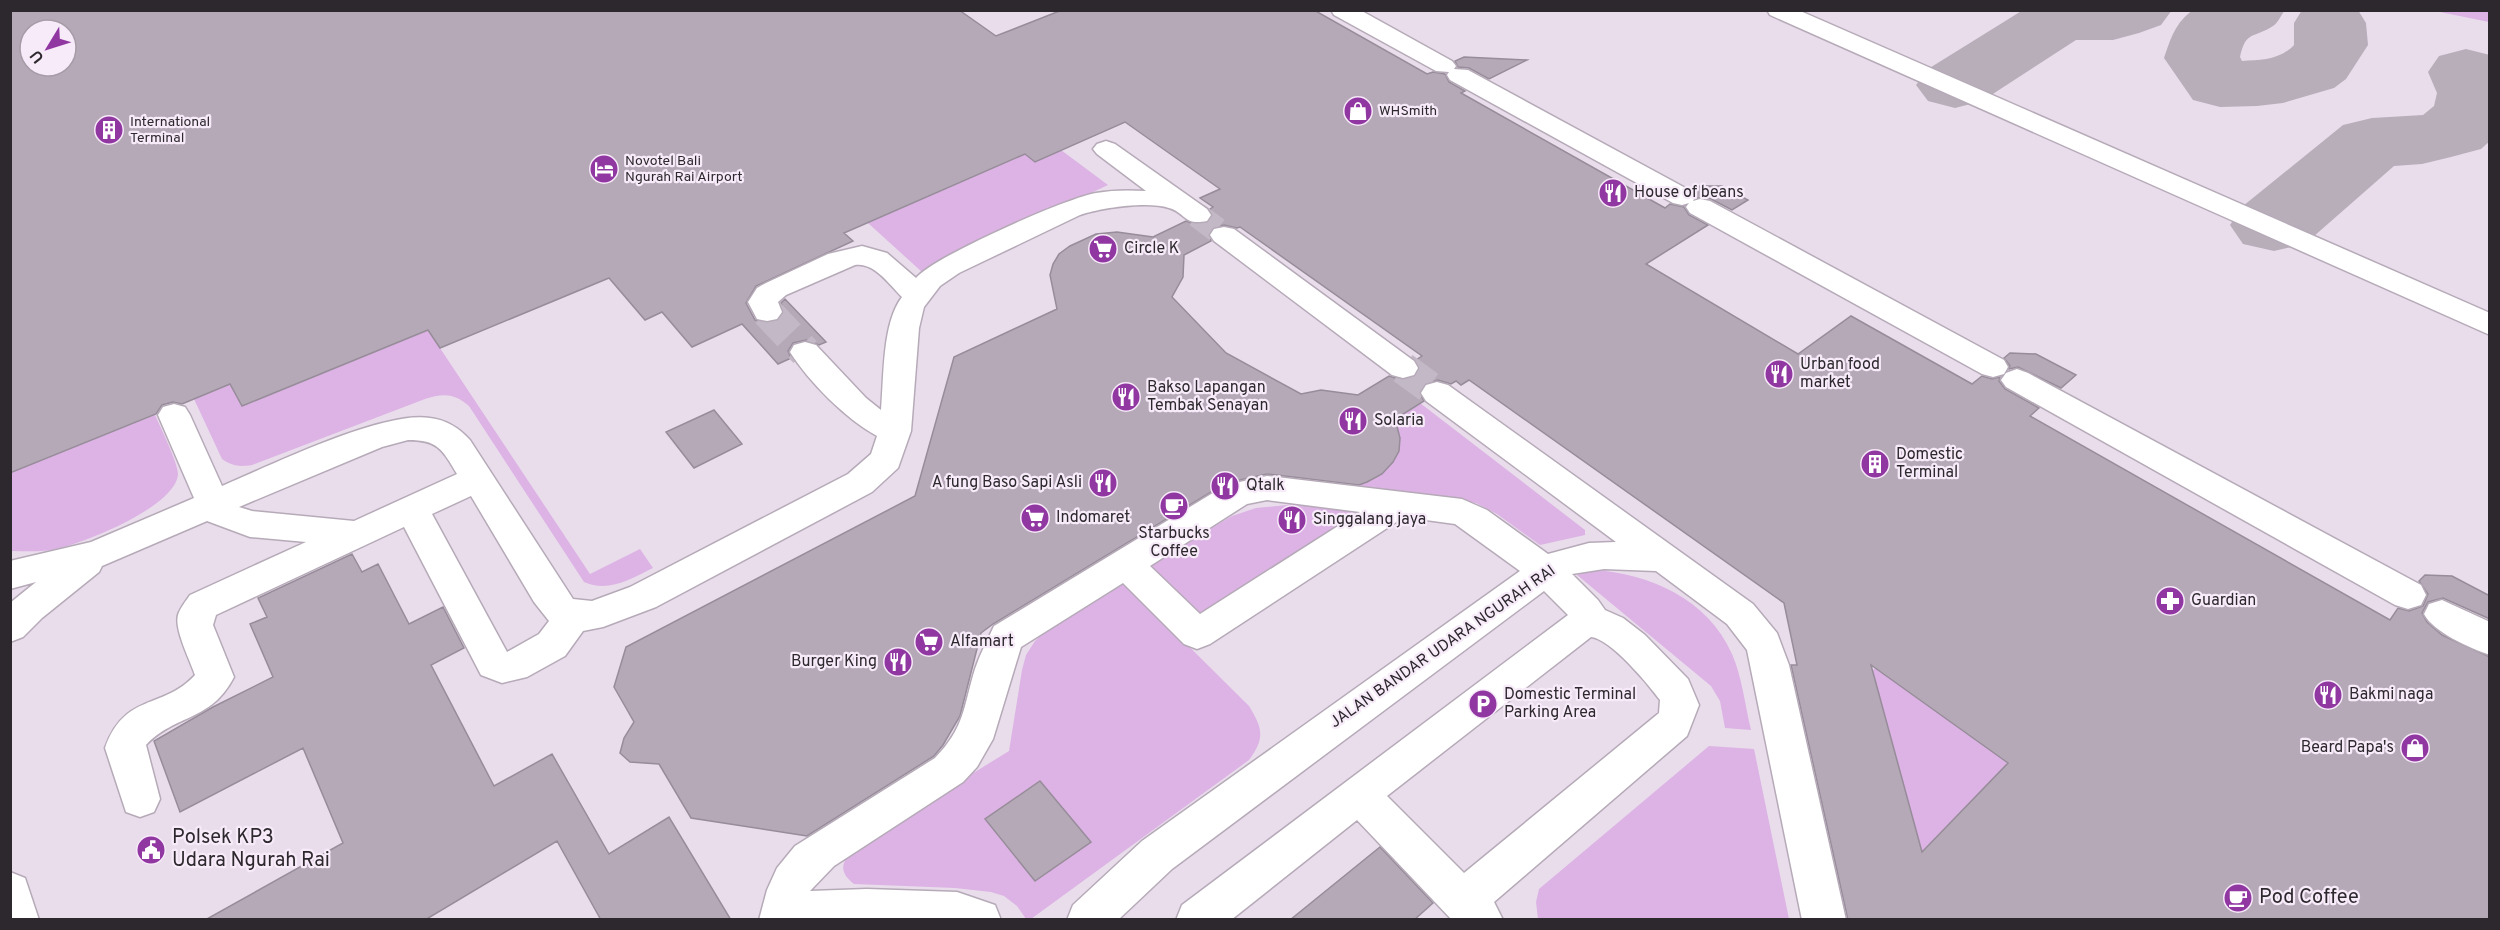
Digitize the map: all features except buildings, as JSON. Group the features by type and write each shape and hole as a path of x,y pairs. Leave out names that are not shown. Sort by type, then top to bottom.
{"street":[{"path":"1342,10 2408,595"},
{"path":"1778,10 2490,324"},
{"path":"10,575 98,554 213,503 374,437 408,429 430,429 447,436 458,448 560,610 574,615 587,616 611,610 643,597 860,483 886,460 895,431 904,328 910,306 930,280 949,267 1070,209 1096,201 1124,198 1187,208 1106,149"},
{"path":"1224,235 1403,368"},
{"path":"767,312 763,302 767,295 776,289 848,257 861,254 880,261 917,295"},
{"path":"805,352 855,406 870,418 895,431"},
{"path":"1437,393 1740,614 1764,644 1824,920"},
{"path":"174,415 213,503 220,513 250,524 356,534"},
{"path":"140,800 125,748 126,740 132,731 147,722 198,697 210,688 215,677 195,625 196,615 203,606 477,480"},
{"path":"980,920 957,912 867,909 781,916 787,890 801,867 819,852 949,770 961,759 978,731 999,650 1007,637 1238,494 1253,489 1267,488 1462,512 1475,519 1580,602 1588,611 1593,622"},
{"path":"1125,563 1197,634 1399,504"},
{"path":"412,509 494,664 502,668 513,666 552,645 574,615"},
{"path":"10,627 67,576 98,554"},
{"name":"JALAN BANDAR UDARA NGURAH RAI","path":"1088,920 1157,855 1555,565 1584,555 1629,555 1667,559"},
{"path":"2442,614 2490,640"},
{"path":"1197,920 1358,794 1572,630 1585,623 1604,624 1618,633 1669,682 1679,698 1680,710 1673,724 1473,910 1358,794"},
{"path":"10,892 16,920"}],"shaded area":[{"path":"2435,11 2489,11 2489,22"},
{"path":"1061,150 1108,185 922,272 868,223 1025,154"},
{"path":"428,330 590,574 640,549 653,568 611,585 593,585 584,582 469,406 453,396 443,395 425,399 252,465 243,466 232,465 222,459 194,399 230,384 242,406"},
{"path":"1420,403 1585,530 1585,535 1540,545 1497,514 1476,503 1350,487 1374,478 1391,464 1397,455 1399,445 1398,433 1393,420"},
{"path":"155,415 178,470 173,487 161,500 125,523 84,540 52,550 11,551 11,472"},
{"path":"1297,504 1349,508 1352,515 1350,519 1194,618 1145,567 1232,516 1256,508"},
{"path":"1593,570 1614,572 1655,583 1674,592 1708,618 1732,654 1741,682 1751,730 1725,728 1720,701 1711,686 1577,575"},
{"path":"1124,582 1249,706 1259,727 1260,739 1249,760 1031,919 1026,919 1017,906 1004,896 991,892 955,888 854,884 847,878 843,867 845,861 863,841 1009,751 1022,670 1026,655 1035,641 1048,629"},
{"path":"1875,668 2008,763 1935,838 1950,893 1933,892 1872,671"},
{"path":"1709,746 1754,749 1789,919 1538,919 1536,902 1539,889"}],"taxiway":[{"path":"1955,85 2060,19 2113,18 2136,10"},
{"path":"2249,10 2228,19 2209,33 2202,58 2220,84 2270,82 2307,72 2319,63 2331,45 2330,23"},
{"path":"2274,225 2372,142 2422,140 2452,132 2471,115 2476,93 2466,72"}],"tunnel":[{"path":"1197,215 1224,235"},
{"path":"767,312 805,352"},
{"path":"1403,368 1437,393"}],"place":[{"name":"WHSmith","path":"1358,111"},
{"name":"International Terminal","path":"109,130"},
{"name":"Novotel Bali Ngurah Rai Airport","path":"604,169"},
{"name":"House of beans","path":"1613,193"},
{"name":"Circle K","path":"1103,249"},
{"name":"Urban food market","path":"1779,374"},
{"name":"Bakso Lapangan Tembak Senayan","path":"1126,397"},
{"name":"Solaria","path":"1353,421"},
{"name":"Domestic Terminal","path":"1875,464"},
{"name":"A fung Baso Sapi Asli","path":"1103,483"},
{"name":"Qtalk","path":"1225,486"},
{"name":"Starbucks Coffee","path":"1174,506"},
{"name":"Indomaret","path":"1035,518"},
{"name":"Singgalang jaya","path":"1292,520"},
{"name":"Guardian","path":"2170,601"},
{"name":"Alfamart","path":"929,642"},
{"name":"Burger King","path":"898,662"},
{"name":"Bakmi naga","path":"2328,695"},
{"name":"Domestic Terminal Parking Area","path":"1483,704"},
{"name":"Beard Papa's","path":"2415,748"},
{"name":"Polsek KP3 Udara Ngurah Rai","path":"151,850"},
{"name":"Pod Coffee","path":"2238,898"}]}
